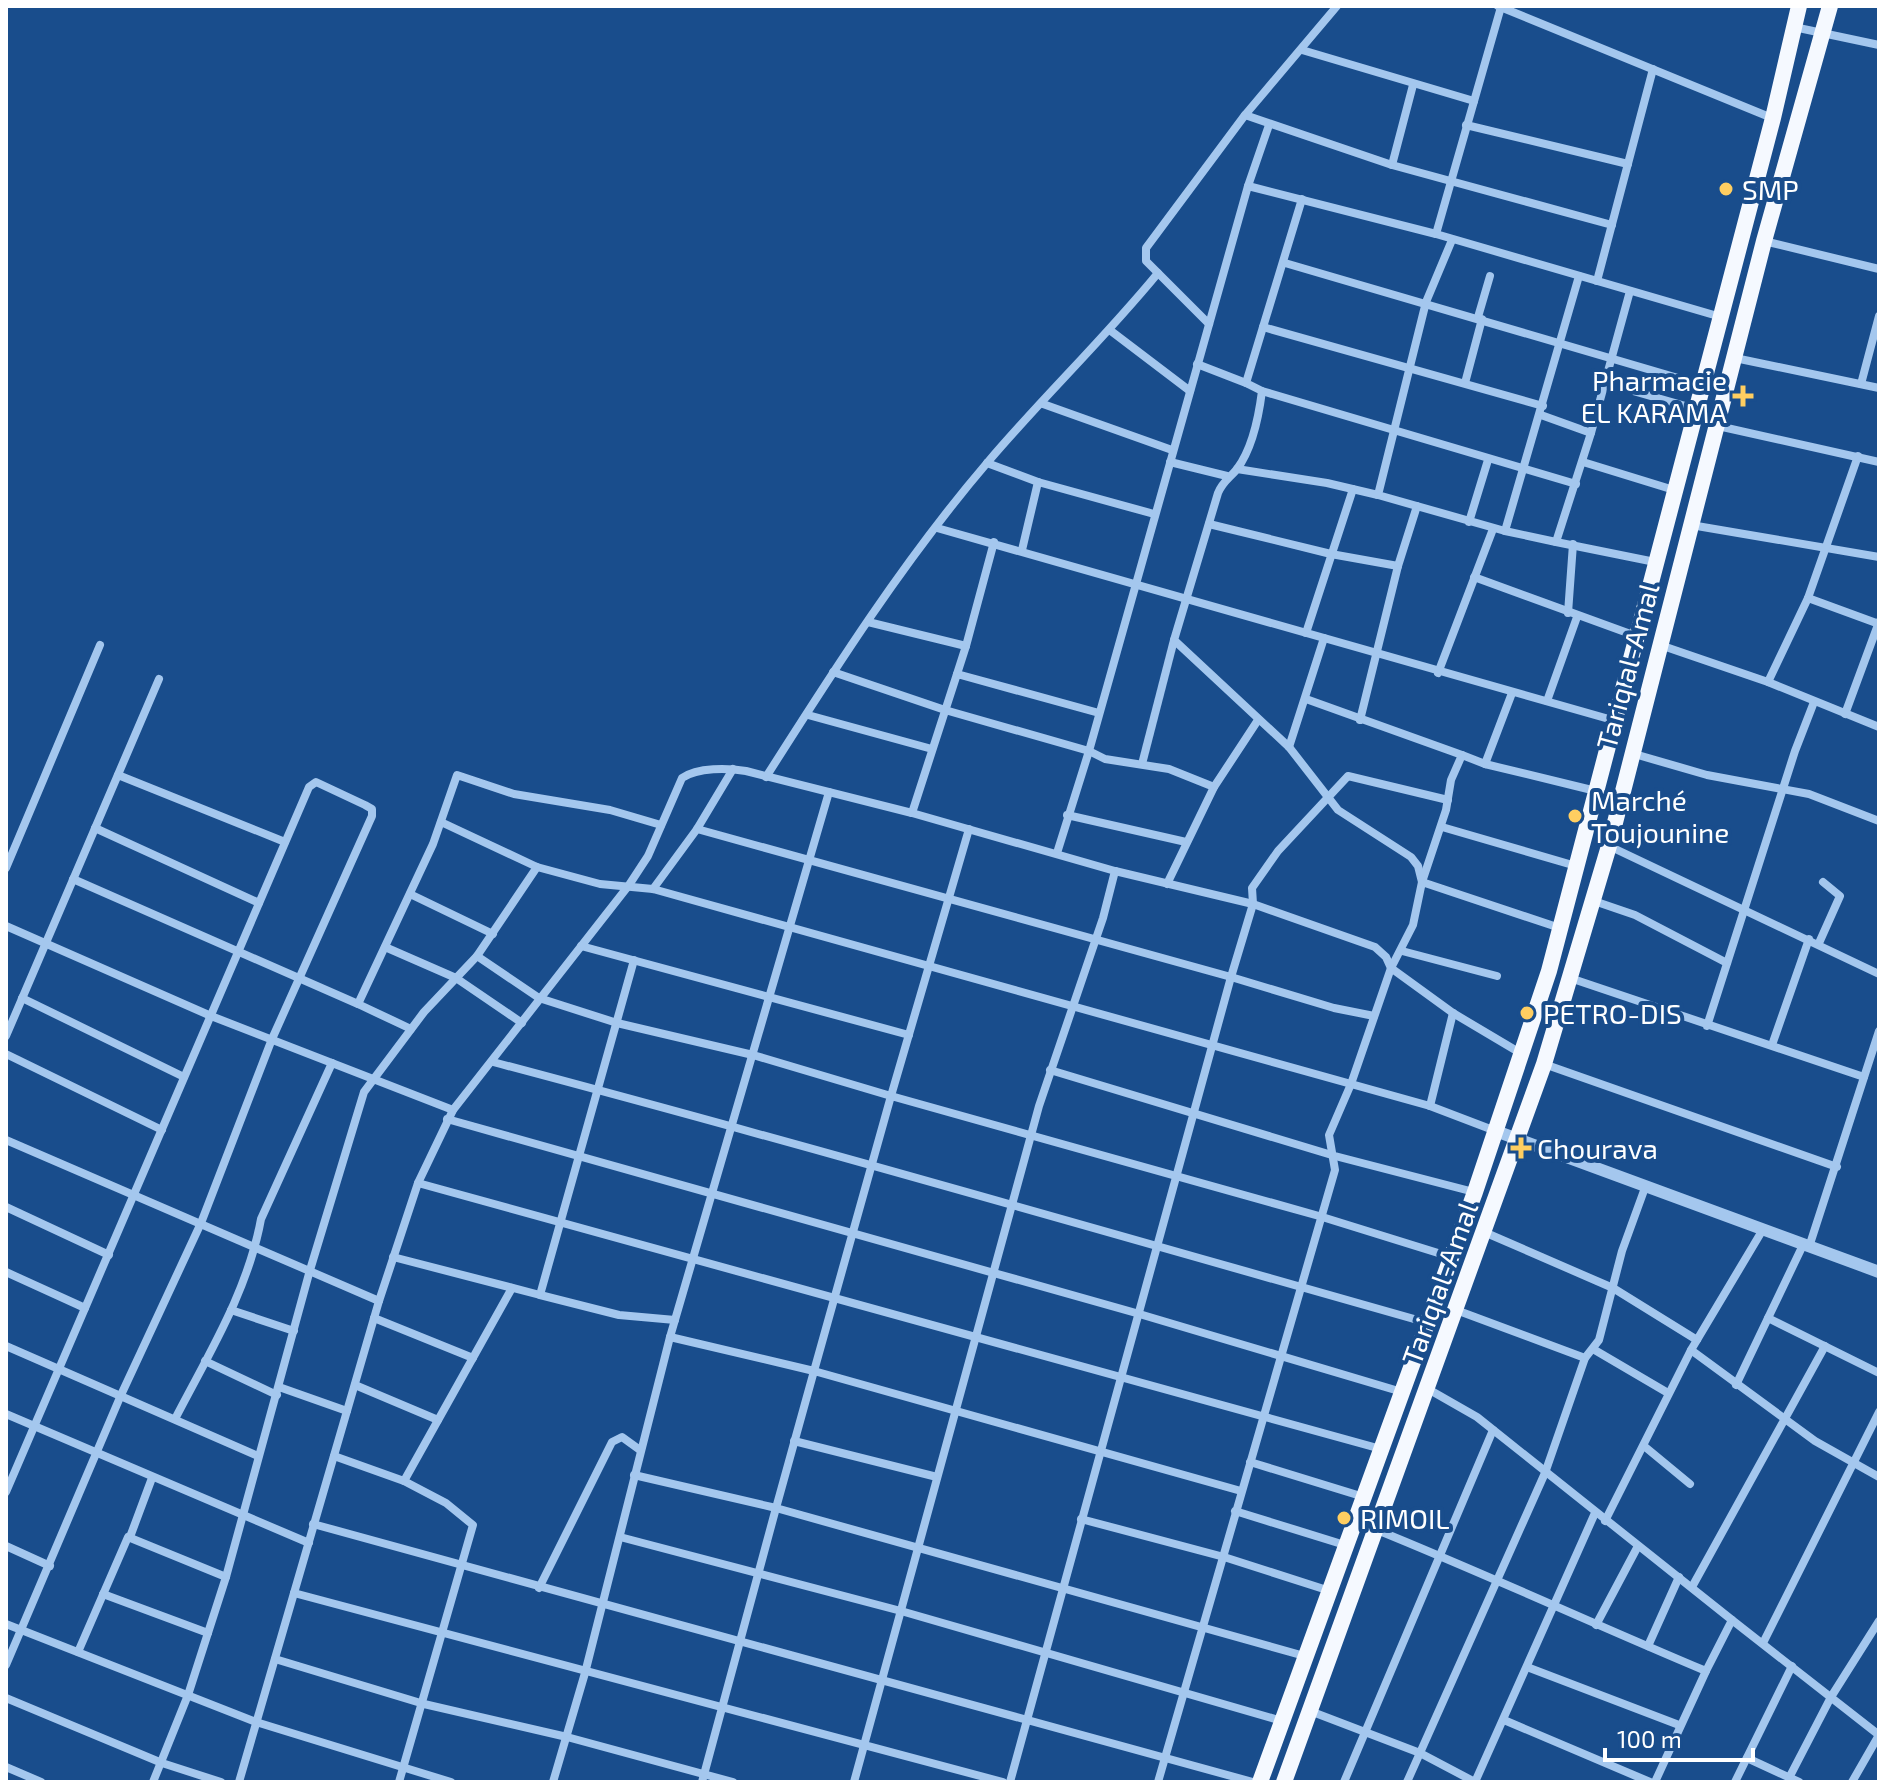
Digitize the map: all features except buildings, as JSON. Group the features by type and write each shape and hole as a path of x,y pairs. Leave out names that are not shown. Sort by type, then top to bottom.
{"highway":[{"name":"Tariq al-Amal","path":"1260,1782 1348,1546 1522,1054 1598,792 1655,562 1773,118 1799,6"},
{"name":"Tariq al-Amal","path":"1284,1782 1520,1139 1544,1064 1609,846 1630,752 1718,426 1764,241 1830,6"}],"street":[{"path":"1209,324 1146,261 1146,248 1245,115 1337,6"},
{"path":"1436,234 1499,7 1773,118"},
{"path":"1793,27 1879,45"},
{"path":"1302,50 1474,101"},
{"path":"1597,281 1653,69"},
{"path":"1392,165 1413,85"},
{"path":"1245,115 1392,165 1612,225"},
{"path":"1057,853 1089,751 1248,186 1269,125"},
{"path":"1466,125 1628,164"},
{"path":"1248,186 1436,234 1721,318"},
{"path":"1246,383 1302,199"},
{"path":"1378,495 1426,302 1452,240"},
{"path":"1764,241 1879,269"},
{"path":"1285,263 1562,341 1703,385"},
{"path":"766,777 868,622 987,463 1111,331 1158,273"},
{"path":"1465,383 1490,276"},
{"path":"1505,531 1579,276"},
{"path":"1556,542 1583,462 1630,291"},
{"path":"1861,384 1879,316"},
{"path":"1263,327 1465,383 1591,433"},
{"path":"1111,331 1190,391"},
{"path":"1734,358 1879,388"},
{"path":"1197,364 1262,391 1576,484"},
{"path":"1605,383 1697,409"},
{"path":"1142,764 1185,596 1227,476 1237,469 1255,424 1262,391"},
{"path":"1043,404 1172,450"},
{"path":"1718,426 1879,462"},
{"path":"1768,682 1808,598 1858,456"},
{"path":"1469,522 1488,460"},
{"path":"1170,462 1227,476"},
{"path":"1583,462 1674,490"},
{"path":"987,463 1038,482 1154,514"},
{"path":"1237,469 1353,489 1493,529 1655,562"},
{"path":"1022,550 1038,482"},
{"path":"1306,633 1353,489"},
{"path":"1360,720 1398,566 1417,506"},
{"path":"1209,524 1331,554 1398,566"},
{"path":"1691,525 1729,529 1879,557"},
{"path":"937,528 1185,596 1438,673 1616,721"},
{"path":"1438,673 1493,529"},
{"path":"912,813 966,646 994,542"},
{"path":"1568,613 1573,544"},
{"path":"1474,577 1636,636"},
{"path":"1808,598 1879,623 1845,714"},
{"path":"1547,701 1577,617"},
{"path":"868,622 966,646"},
{"path":"1289,747 1324,638"},
{"path":"1174,640 1289,747 1327,798 1347,816 1411,857 1418,866 1422,882"},
{"path":"6,868 8,855 100,645"},
{"path":"1659,645 1768,682 1879,727"},
{"path":"833,672 945,710 1089,751 1105,759 1182,774 1214,787"},
{"path":"957,674 1099,713"},
{"path":"6,1036 159,679"},
{"path":"1485,764 1512,693"},
{"path":"1306,699 1360,720 1436,743 1485,764 1598,792"},
{"path":"1707,1026 1782,789 1814,702"},
{"path":"808,715 932,749"},
{"path":"1167,884 1214,787 1258,720"},
{"path":"1630,752 1707,775 1809,794 1879,821"},
{"path":"1158,1782 1319,1216 1335,1170 1329,1135 1351,1084 1391,968 1402,951 1418,909 1422,882 1442,827 1451,780 1462,755"},
{"path":"653,889 697,829 733,769"},
{"path":"239,1782 379,1301 418,1183 453,1110 629,885 648,856 682,778 689,774 733,769 912,813 1115,871 1253,904 1375,947 1386,957 1391,968 1453,1013 1522,1054"},
{"path":"118,775 285,842"},
{"path":"358,1004 441,822 455,778 461,775 514,794 610,810 661,825"},
{"path":"1010,1782 1065,1589 1136,1313 1253,904 1251,891 1257,879 1348,776 1448,800"},
{"path":"6,1665 98,1456 121,1395 201,1223 272,1039 372,809 312,783 109,1255 57,1368 35,1427 7,1485"},
{"path":"553,1782 603,1606 670,1337 829,792"},
{"path":"1067,815 1186,842"},
{"path":"441,822 537,867 579,880 653,889 1430,1106 1879,1272"},
{"path":"1442,827 1577,866"},
{"path":"95,828 259,903"},
{"path":"697,829 1312,1002 1374,1016"},
{"path":"703,1778 833,1299 969,829"},
{"path":"1609,846 1879,974"},
{"path":"153,1782 188,1695 226,1577 310,1270 364,1092 411,1029 477,956 537,867"},
{"path":"854,1782 1050,1070 1115,871"},
{"path":"73,879 411,1029"},
{"path":"1422,882 1560,928"},
{"path":"1819,943 1840,896 1823,882"},
{"path":"410,894 493,934"},
{"path":"1594,901 1635,915 1727,963"},
{"path":"6,926 211,1016 453,1110"},
{"path":"1772,1045 1809,939"},
{"path":"581,946 771,995 909,1035"},
{"path":"385,947 456,978 522,1023"},
{"path":"1402,951 1497,976"},
{"path":"477,956 539,998 617,1023 753,1055 1031,1137 1319,1216 1451,1257"},
{"path":"540,1295 634,960"},
{"path":"1570,978 1864,1077"},
{"path":"22,998 184,1077"},
{"path":"1430,1106 1453,1013"},
{"path":"1736,1385 1806,1246 1837,1167 1864,1077 1876,1051 1879,1031"},
{"path":"6,1054 162,1130"},
{"path":"493,1062 733,1124 1011,1208 1428,1323"},
{"path":"175,1419 231,1310 256,1247 261,1219 332,1063"},
{"path":"1544,1064 1837,1167"},
{"path":"1050,1070 1335,1156 1475,1192"},
{"path":"447,1119 1280,1354 1402,1392"},
{"path":"6,1140 379,1301"},
{"path":"418,1183 1382,1449"},
{"path":"1407,1782 1545,1473 1585,1358 1593,1349 1646,1185"},
{"path":"6,1207 109,1255"},
{"path":"1605,1521 1691,1350 1762,1231"},
{"path":"1484,1232 1613,1288 1697,1340"},
{"path":"393,1257 619,1315 675,1320"},
{"path":"6,1272 85,1308"},
{"path":"404,1481 512,1288"},
{"path":"231,1310 294,1331"},
{"path":"1456,1310 1585,1358"},
{"path":"374,1318 473,1358"},
{"path":"1768,1318 1879,1373"},
{"path":"670,1337 957,1408 1100,1453 1241,1491"},
{"path":"6,1346 258,1456"},
{"path":"1692,1587 1825,1346"},
{"path":"1593,1349 1668,1393"},
{"path":"1691,1350 1785,1420 1879,1477"},
{"path":"205,1361 278,1391 347,1411"},
{"path":"355,1385 438,1420"},
{"path":"1428,1389 1493,1430 1879,1735 1852,1782"},
{"path":"1763,1643 1879,1412"},
{"path":"6,1414 98,1456 309,1543"},
{"path":"1344,1782 1493,1430"},
{"path":"539,1588 612,1442 622,1437 640,1450"},
{"path":"794,1441 937,1477"},
{"path":"1644,1446 1690,1484"},
{"path":"334,1456 404,1481 446,1503 473,1525 424,1704 399,1782"},
{"path":"1250,1462 1365,1497"},
{"path":"634,1475 919,1545 1308,1657"},
{"path":"78,1652 130,1537 152,1478"},
{"path":"1235,1511 1348,1546"},
{"path":"1310,1711 1420,1753 1475,1782 1595,1513"},
{"path":"1081,1519 1224,1557 1331,1592"},
{"path":"313,1524 1253,1782"},
{"path":"1377,1530 1498,1578 1552,1607 1706,1671"},
{"path":"130,1537 226,1577"},
{"path":"620,1537 901,1611 1283,1721"},
{"path":"6,1546 50,1566"},
{"path":"1596,1625 1638,1546"},
{"path":"1648,1646 1679,1577"},
{"path":"294,1593 720,1710 1003,1782"},
{"path":"103,1594 208,1633"},
{"path":"1504,1720 1652,1782 1732,1620"},
{"path":"1789,1778 1831,1697 1879,1621"},
{"path":"6,1624 256,1722 403,1770 451,1782"},
{"path":"275,1659 424,1704 567,1737 703,1778 733,1782"},
{"path":"1735,1782 1792,1666"},
{"path":"1527,1667 1679,1725"},
{"path":"6,1698 162,1763 221,1782"},
{"path":"1747,1758 1799,1782"},
{"path":"6,1767 41,1782"}],"place":[{"name":"SMP","path":"1726,189"},
{"name":"Pharmacie EL KARAMA","path":"1743,396"},
{"name":"Marché Toujounine","path":"1575,816"},
{"name":"PETRO-DIS","path":"1527,1013"},
{"name":"Chourava","path":"1521,1148"},
{"name":"RIMOIL","path":"1344,1518"}]}
